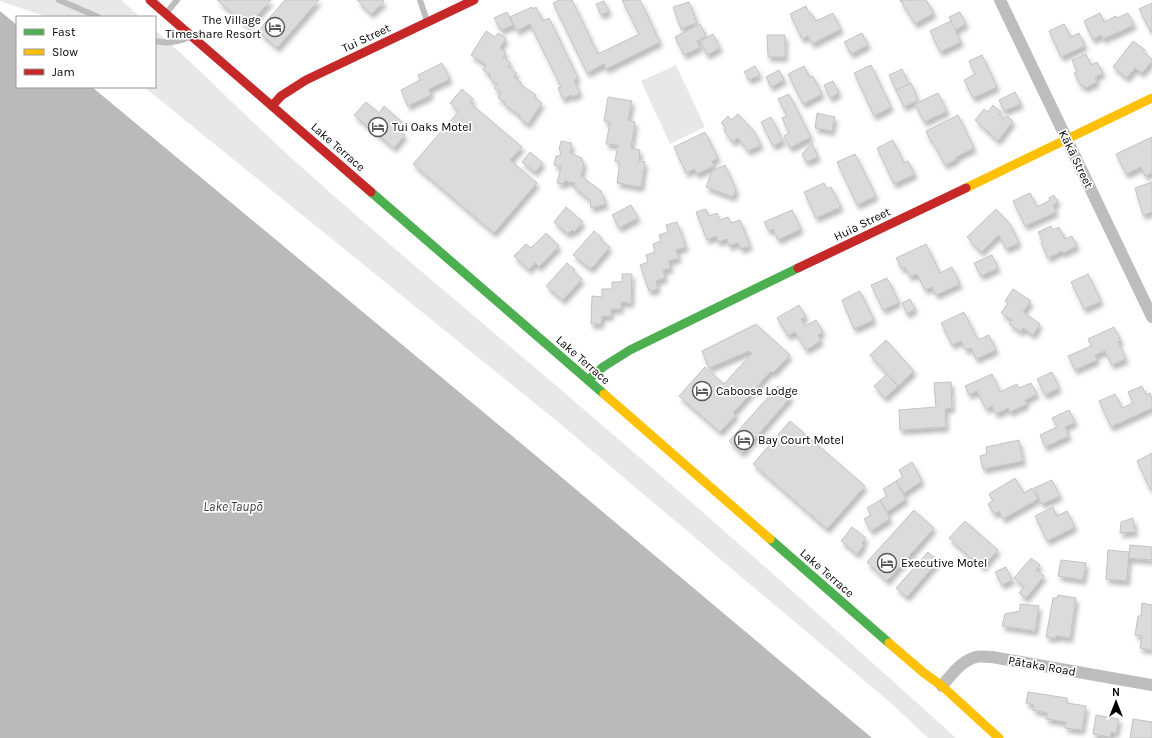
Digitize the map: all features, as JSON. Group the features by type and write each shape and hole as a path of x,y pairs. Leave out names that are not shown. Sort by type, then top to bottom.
{"main road":[{"name":"Lake Terrace","path":"150,0 918,667 942,686 999,738"},
{"name":"Tui Street","path":"272,106 281,96 306,80 474,0"},
{"name":"Huia Street","path":"588,380 597,370 658,336 1152,98"}],"street":[{"name":"Kākā Street","path":"1000,0 1152,317"},
{"name":"Pātaka Road","path":"942,686 960,666 968,660 977,657 992,657 1152,685"}],"lane":[{"path":"59,0 96,16"},
{"path":"166,14 177,0"},
{"path":"420,0 428,22"},
{"path":"156,41 167,43 191,37"}],"shaded area":[{"path":"121,0 139,16 44,16 0,1"},
{"path":"156,31 271,139 328,190 570,397 827,622 956,738 928,738 892,704 558,422 145,88 156,88"},
{"path":"676,65 705,127 670,144 641,81"}],"water":[{"name":"Lake Taupō","path":"0,11 16,24 16,88 93,88 535,455 872,738 0,738"}],"building":[{"path":"217,0 271,0 248,26"},
{"path":"285,0 319,0 277,48 258,31"},
{"path":"357,0 383,0 384,2 371,14"},
{"path":"559,0 572,0 598,54 639,34 622,0 640,0 660,42 606,69 604,64 587,73 553,3"},
{"path":"900,0 926,0 934,13 915,24"},
{"path":"604,1 609,11 601,15 596,4"},
{"path":"689,2 697,23 681,29 673,7"},
{"path":"1152,3 1152,31 1151,32 1139,9"},
{"path":"806,6 810,15 812,14 816,21 833,13 841,29 812,44 808,36 802,39 790,14"},
{"path":"532,7 533,9 536,7 543,21 549,18 578,78 574,80 580,93 572,97 571,95 563,99 558,88 561,87 530,24 517,31 510,17"},
{"path":"507,12 513,25 501,30 494,18"},
{"path":"960,12 966,24 955,30 949,17"},
{"path":"1100,13 1104,22 1116,16 1117,18 1128,13 1134,25 1103,39 1101,35 1093,40 1084,21"},
{"path":"951,21 961,42 940,52 930,31"},
{"path":"700,24 706,36 697,41 700,47 684,55 675,37"},
{"path":"1064,24 1071,37 1079,33 1085,46 1061,57 1049,31"},
{"path":"486,31 495,37 498,33 506,38 500,48 506,53 503,57 511,63 508,67 517,73 514,77 521,82 520,84 536,95 534,98 542,103 528,124 519,118 521,116 504,104 505,102 498,98 501,93 494,88 497,84 489,78 491,75 483,70 486,65 471,55"},
{"path":"862,33 868,45 851,54 844,42"},
{"path":"713,34 720,48 707,55 700,41"},
{"path":"767,35 785,35 785,57 768,57"},
{"path":"1133,41 1145,50 1143,52 1152,59 1152,61 1142,73 1135,68 1127,78 1113,67"},
{"path":"1086,54 1091,65 1097,62 1103,73 1095,77 1097,82 1085,88 1083,85 1081,86 1074,73 1077,72 1072,60"},
{"path":"982,55 997,87 973,98 964,80 975,74 969,61"},
{"path":"442,63 450,79 429,89 431,95 408,106 401,90 420,80 418,75"},
{"path":"871,65 891,107 874,116 854,73"},
{"path":"755,66 760,75 749,80 744,72"},
{"path":"804,66 810,78 813,76 822,94 803,104 788,74"},
{"path":"902,69 909,84 896,90 889,75"},
{"path":"779,70 784,80 771,87 766,77"},
{"path":"833,81 839,93 830,98 824,85"},
{"path":"911,83 918,100 904,107 896,90"},
{"path":"462,89 473,99 470,103 522,147 510,160 537,183 494,233 413,164 459,111 450,103"},
{"path":"1015,92 1021,104 1004,111 999,100"},
{"path":"938,93 947,111 924,122 915,104"},
{"path":"789,94 811,137 790,148 784,136 789,133 782,118 787,116 778,99"},
{"path":"608,97 632,101 628,120 635,122 631,148 640,150 639,161 645,162 641,187 617,183 620,162 615,161 618,145 606,144 610,122 604,121"},
{"path":"366,102 379,113 384,106 402,122 397,128 405,135 394,148 354,115"},
{"path":"993,105 1001,112 999,115 1004,119 1007,116 1013,121 998,141 975,120 984,109 988,112"},
{"path":"817,113 835,117 832,131 815,128"},
{"path":"738,114 754,131 761,145 748,151 738,138 733,142 724,131 726,128 721,123 728,116 731,120"},
{"path":"958,115 974,148 956,157 957,159 945,165 926,131"},
{"path":"771,117 783,141 773,146 761,122"},
{"path":"705,132 718,158 712,161 714,166 697,174 694,169 686,173 674,147"},
{"path":"1152,137 1152,173 1145,176 1141,167 1126,174 1116,154"},
{"path":"893,140 904,163 908,161 915,174 894,184 877,148"},
{"path":"561,141 572,143 570,153 582,158 581,161 584,162 581,176 601,191 606,204 591,208 590,200 574,187 575,183 565,181 564,184 557,183 561,167 554,165 556,156 560,156 561,151 559,150"},
{"path":"812,143 818,157 806,162 802,154"},
{"path":"530,152 543,163 535,172 522,162"},
{"path":"855,154 876,196 857,205 837,162"},
{"path":"725,165 736,190 733,197 706,187 712,171"},
{"path":"1152,182 1152,212 1143,215 1135,188"},
{"path":"824,183 827,189 831,187 841,207 816,218 804,192"},
{"path":"1030,193 1037,207 1050,200 1049,198 1054,195 1058,202 1053,205 1056,212 1025,226 1013,201"},
{"path":"631,205 638,218 619,228 612,215"},
{"path":"566,207 583,222 574,232 572,230 568,234 554,222"},
{"path":"706,209 709,216 717,213 720,220 728,217 731,223 740,220 750,246 741,249 738,243 729,246 727,239 718,242 716,236 707,240 696,212"},
{"path":"996,209 1010,224 1019,243 1006,249 999,235 981,252 967,237"},
{"path":"792,210 801,229 778,240 773,229 769,231 764,222"},
{"path":"677,222 686,247 676,250 679,258 668,261 671,268 663,270 665,278 656,281 658,289 649,291 640,265 648,262 646,255 655,252 653,244 661,241 659,235 668,232 666,225"},
{"path":"1051,226 1053,230 1059,227 1065,239 1072,236 1077,246 1048,258 1038,232"},
{"path":"594,231 602,238 601,240 610,247 591,269 573,255"},
{"path":"546,233 559,246 539,267 535,263 529,270 514,256 526,244 531,248"},
{"path":"926,244 940,273 952,267 960,284 936,295 932,287 925,290 917,274 910,277 905,267 902,269 896,258"},
{"path":"992,255 998,268 981,276 974,263"},
{"path":"567,263 582,279 563,300 546,286"},
{"path":"622,274 632,274 631,303 621,302 621,309 611,309 611,316 602,316 601,324 591,324 592,296 602,297 602,289 612,289 612,282 622,282"},
{"path":"1088,274 1101,301 1084,309 1071,282"},
{"path":"887,278 899,302 883,310 871,285"},
{"path":"1013,289 1031,301 1023,312 1040,324 1033,335 1023,328 1021,332 1009,324 1012,320 1001,313 1008,303 1005,301"},
{"path":"860,291 874,320 854,329 842,300"},
{"path":"910,299 915,309 907,314 902,303"},
{"path":"799,305 806,317 801,319 805,326 816,320 823,332 818,335 821,341 806,350 795,332 788,336 777,318"},
{"path":"964,312 978,340 989,335 996,350 976,359 971,348 966,350 961,341 952,345 941,323"},
{"path":"756,324 790,355 773,373 771,371 733,413 736,415 720,432 679,396 705,367 724,384 752,353 749,351 709,368 702,351"},
{"path":"1114,327 1121,341 1118,342 1126,359 1112,365 1105,351 1095,355 1097,360 1075,370 1068,356 1091,346 1088,339"},
{"path":"886,340 914,371 898,386 870,355"},
{"path":"1052,372 1059,388 1045,395 1037,379"},
{"path":"887,374 898,386 885,398 874,386"},
{"path":"992,374 1000,392 1017,384 1019,388 1031,383 1037,394 1025,400 1027,404 1010,412 1008,408 996,414 992,406 986,409 977,391 969,395 965,386"},
{"path":"951,382 952,408 945,409 946,427 900,430 899,410 936,407 934,383"},
{"path":"778,386 791,397 742,453 729,441"},
{"path":"1142,386 1146,395 1150,393 1152,408 1111,427 1099,401 1115,394 1122,408 1133,403 1128,392"},
{"path":"1069,410 1075,422 1065,427 1069,436 1045,447 1040,435 1057,427 1052,418"},
{"path":"790,421 865,486 827,529 753,464"},
{"path":"1019,440 1023,461 983,469 980,456 987,454 986,447"},
{"path":"1152,453 1152,488 1150,489 1137,461"},
{"path":"912,462 922,481 904,493 896,481 903,477 899,470"},
{"path":"1015,478 1024,493 1032,488 1038,499 1003,519 999,511 994,514 988,504 993,501 989,494"},
{"path":"1052,480 1060,496 1042,504 1034,488"},
{"path":"896,481 906,499 887,512 880,500 887,496 883,489"},
{"path":"880,500 890,519 871,531 864,519 871,515 867,508"},
{"path":"1053,507 1057,516 1067,511 1075,527 1047,541 1035,516"},
{"path":"914,510 934,528 887,581 867,562"},
{"path":"1133,518 1135,532 1120,533 1121,522"},
{"path":"965,521 998,550 983,567 949,538"},
{"path":"852,527 866,538 862,543 864,545 857,554 841,541"},
{"path":"1130,545 1152,547 1152,560 1129,558"},
{"path":"1108,550 1129,552 1127,581 1106,579"},
{"path":"928,552 938,561 907,597 896,588"},
{"path":"1031,558 1040,565 1036,570 1044,576 1026,598 1019,593 1024,587 1014,578"},
{"path":"1061,560 1086,563 1083,580 1058,576"},
{"path":"1006,567 1012,580 1002,585 995,572"},
{"path":"1058,595 1076,598 1070,638 1056,636 1056,638 1046,637 1053,598 1057,598"},
{"path":"1142,603 1152,605 1152,650 1140,648 1142,636 1135,635 1138,616 1141,616"},
{"path":"1020,604 1039,606 1035,631 1002,626 1005,614 1020,611"},
{"path":"1028,692 1067,698 1067,703 1086,706 1082,730 1065,728 1066,722 1046,719 1047,713 1033,710 1034,705 1026,703"},
{"path":"1096,715 1119,719 1116,733 1111,732 1110,737 1093,734"},
{"path":"1133,719 1152,722 1152,738 1130,738"}],"traffic: fast":[{"path":"371,192 604,394"},
{"path":"588,380 603,367 630,350 798,268"},
{"path":"770,539 889,643"}],"traffic: slow":[{"path":"966,188 1152,98"},
{"path":"604,394 770,539"},
{"path":"889,643 924,673 942,686 999,738"}],"traffic: jam":[{"path":"150,0 371,192"},
{"path":"272,106 281,96 306,80 474,0"},
{"path":"798,268 966,188"}],"place":[{"name":"The Village Timeshare Resort","path":"275,27"},
{"name":"Tui Oaks Motel","path":"378,127"},
{"name":"Caboose Lodge","path":"702,391"},
{"name":"Bay Court Motel","path":"744,440"},
{"name":"Executive Motel","path":"887,563"}]}
